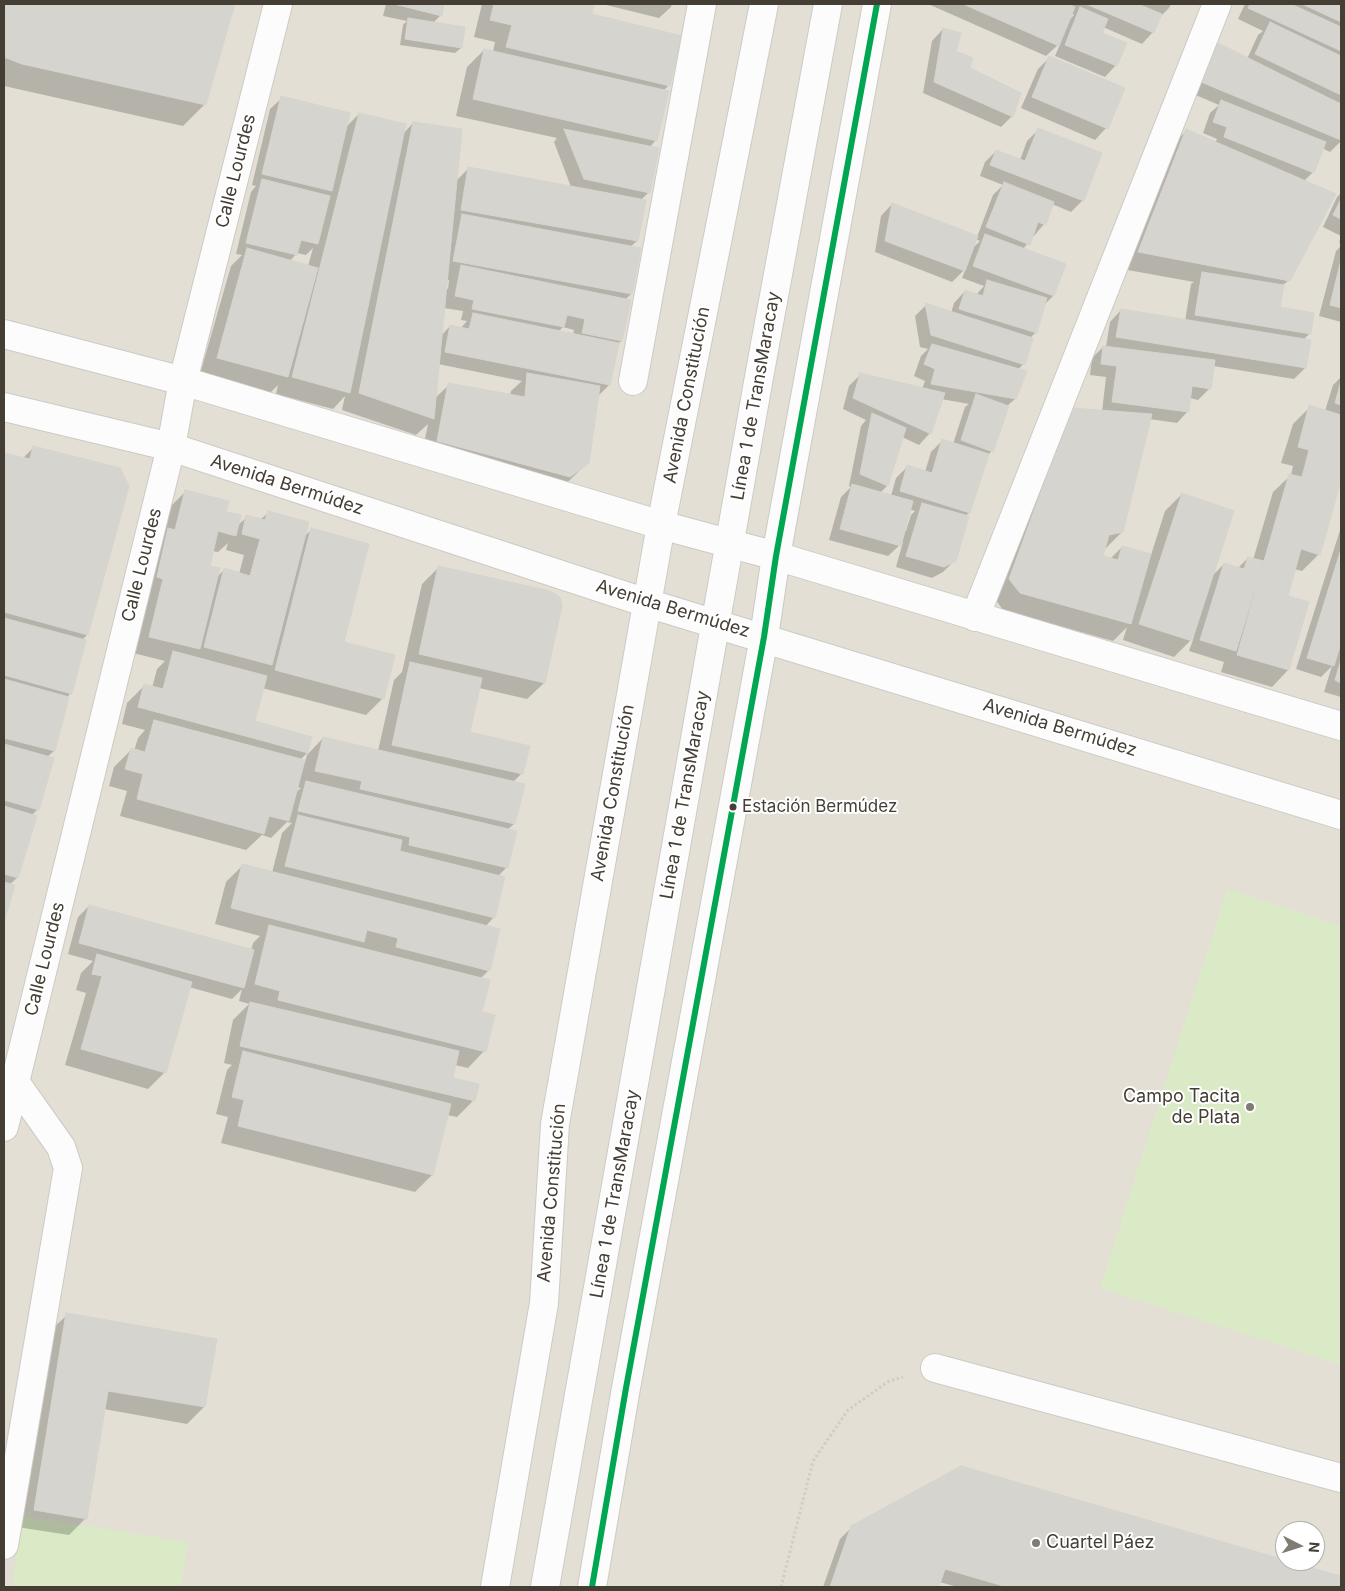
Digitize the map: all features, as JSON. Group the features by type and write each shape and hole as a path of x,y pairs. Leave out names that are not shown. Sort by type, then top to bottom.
{"street":[{"name":"Calle Lourdes","path":"4,1127 171,447 183,381 278,4"},
{"path":"633,381 702,4"},
{"name":"Avenida Constitución","path":"495,1587 544,1303 555,1124 661,525 764,4"},
{"name":"Línea 1 de TransMaracay","path":"545,1587 759,377 828,4"},
{"path":"592,1587 626,1388 764,637 776,556 877,4"},
{"path":"975,617 1217,4"},
{"path":"4,334 183,381 661,525 776,556 1341,726"},
{"name":"Avenida Bermúdez","path":"4,407 171,447 647,603 764,637 1341,815"},
{"path":"4,1545 68,1168 61,1147 15,1082"},
{"path":"935,1368 1341,1478"}],"path":[{"path":"781,1587 813,1461 848,1410 889,1381 935,1368"}],"shaded area":[{"path":"4,4 1341,4 1341,1587 4,1587"}],"green space":[{"name":"Campo Tacita de Plata","path":"1227,889 1341,926 1341,1365 1100,1288"},
{"path":"23,1516 188,1542 181,1587 12,1587"}],"building":[{"path":"4,4 56,4 221,52 206,105 22,64 4,57"},
{"path":"56,4 235,4 221,52"},
{"path":"394,4 444,4 442,16"},
{"path":"494,4 594,4 592,14 682,36 670,86 506,47 512,25 490,20"},
{"path":"963,4 1068,4 1075,7 1059,46"},
{"path":"1086,4 1138,4 1162,14 1154,33"},
{"path":"1250,4 1291,4 1341,27 1341,51 1248,8"},
{"path":"1302,4 1341,4 1341,22"},
{"path":"1080,7 1108,19 1102,33 1127,43 1117,66 1065,45"},
{"path":"408,18 465,27 462,48 405,39"},
{"path":"1270,22 1341,56 1341,95 1255,54"},
{"path":"943,28 961,33 956,51 973,58 970,68 1021,93 1013,117 934,82"},
{"path":"1218,43 1341,104 1341,140 1201,82"},
{"path":"484,49 669,91 657,141 473,99"},
{"path":"1049,56 1125,88 1108,129 1032,97"},
{"path":"281,96 350,113 332,191 262,174"},
{"path":"1221,100 1326,142 1314,173 1224,137 1227,127 1213,122"},
{"path":"359,113 406,124 350,393 292,377"},
{"path":"413,122 462,129 434,419 359,393"},
{"path":"1038,128 1102,153 1084,201 990,165 996,150 1025,161"},
{"path":"564,129 659,148 650,193 584,179"},
{"path":"1186,129 1336,194 1290,281 1138,252"},
{"path":"468,167 646,200 638,241 461,210"},
{"path":"262,179 330,196 318,244 301,240 297,255 246,243"},
{"path":"1004,182 1054,202 1046,225 1038,222 1030,245 986,227"},
{"path":"1341,199 1341,219 1333,215"},
{"path":"892,203 978,236 965,271 885,241"},
{"path":"462,214 641,248 632,294 453,261"},
{"path":"985,234 1066,264 1054,296 973,266"},
{"path":"247,248 318,268 288,377 217,358"},
{"path":"1341,260 1341,308 1330,305"},
{"path":"461,265 631,300 622,341 582,333 585,319 567,315 564,327 472,309 474,300 455,296"},
{"path":"1202,272 1284,285 1280,307 1314,313 1311,334 1195,315"},
{"path":"987,280 1047,298 1037,333 959,309 965,290 983,296"},
{"path":"925,303 1033,338 1025,365 931,335"},
{"path":"1121,309 1311,340 1306,368 1116,337"},
{"path":"473,313 619,343 610,385 445,352 450,325 469,329"},
{"path":"932,344 1027,371 1016,399 931,384 935,369 924,364"},
{"path":"1103,346 1215,360 1211,389 1192,386 1189,412 1112,402 1117,366 1101,364"},
{"path":"527,373 600,386 589,463 570,477 437,441 448,383 525,397"},
{"path":"860,373 945,393 931,434 853,398"},
{"path":"1341,381 1341,405 1335,403"},
{"path":"976,394 1009,406 993,452 961,440"},
{"path":"1309,405 1341,415 1341,480 1320,555 1301,549 1288,596 1309,602 1289,670 1237,655 1289,474 1302,477 1309,450 1298,447"},
{"path":"1072,408 1152,414 1123,532 1109,535 1070,524 1075,507 1039,497"},
{"path":"872,413 906,428 888,486 860,474"},
{"path":"942,439 989,454 970,513 900,491 907,465 932,473"},
{"path":"33,446 120,468 129,486 88,635 4,612 4,453 30,459"},
{"path":"852,484 913,501 901,546 840,529"},
{"path":"185,490 229,501 226,512 241,515 236,536 218,531 210,566 220,568 200,649 149,637 163,579 157,577 168,528 175,530"},
{"path":"1182,493 1234,511 1192,641 1139,624"},
{"path":"1039,497 1075,507 1070,524 1109,535 1103,556 1118,560 1122,546 1151,554 1131,624 1020,593 1009,579"},
{"path":"922,503 969,516 956,561 944,567 906,556"},
{"path":"268,511 309,522 272,665 204,647 224,568 250,576 260,539 242,534 246,515 265,520"},
{"path":"311,528 369,544 344,642 395,655 384,699 275,670"},
{"path":"1341,549 1341,643 1334,666 1307,658"},
{"path":"1248,557 1264,561 1236,651 1200,640 1224,563 1244,569"},
{"path":"438,566 550,591 560,597 562,606 545,683 419,654"},
{"path":"4,618 86,640 72,694 4,675"},
{"path":"173,651 267,676 255,721 312,737 308,753 138,707 144,684 163,689"},
{"path":"1341,660 1341,683 1335,680"},
{"path":"410,662 482,678 470,732 530,746 523,774 392,745"},
{"path":"4,679 69,697 55,751 4,738"},
{"path":"154,720 305,760 289,821 269,816 264,834 137,799 143,774 125,769 131,748 145,752"},
{"path":"323,737 525,784 515,824 360,789 362,781 315,771"},
{"path":"4,744 54,758 39,810 4,800"},
{"path":"306,781 517,831 508,868 409,845 410,837 298,811"},
{"path":"4,806 37,816 18,878 4,874"},
{"path":"298,815 402,840 400,851 505,877 495,918 285,866"},
{"path":"242,864 500,929 490,971 396,947 398,938 367,930 364,942 231,908"},
{"path":"4,882 15,885 4,922"},
{"path":"89,905 254,950 244,988 79,943"},
{"path":"269,925 490,980 482,1012 495,1015 486,1052 278,1000 280,991 255,984"},
{"path":"97,954 192,982 166,1073 81,1049 102,976 92,974"},
{"path":"250,1002 459,1051 453,1078 479,1084 475,1101 240,1046"},
{"path":"243,1051 451,1104 433,1175 238,1126 244,1100 232,1097"},
{"path":"66,1313 217,1339 205,1407 108,1391 87,1519 34,1510"},
{"name":"Cuartel Páez","path":"961,1466 1275,1557 1275,1571 1322,1571 1341,1576 1341,1587 1007,1587 945,1569 939,1587 830,1587 851,1526"}],"transit line":[{"path":"592,1587 626,1388 764,637 776,556 877,4"}],"place":[{"name":"Estación Bermúdez","path":"733,807"},
{"name":"Campo Tacita de Plata","path":"1250,1107"},
{"name":"Cuartel Páez","path":"1036,1543"}]}
